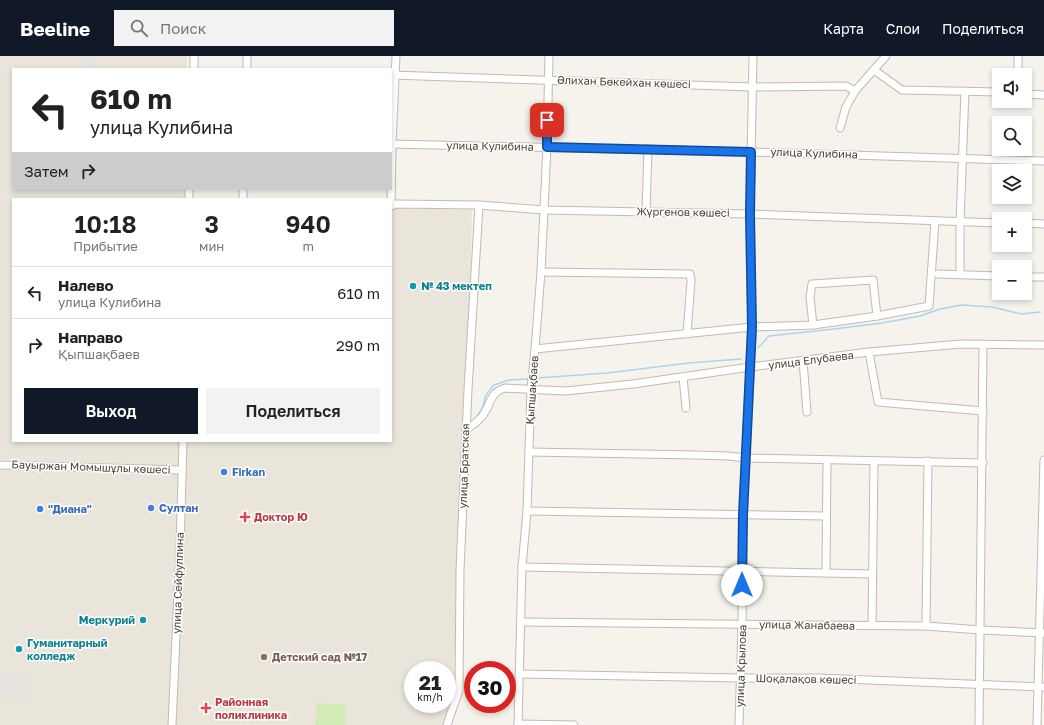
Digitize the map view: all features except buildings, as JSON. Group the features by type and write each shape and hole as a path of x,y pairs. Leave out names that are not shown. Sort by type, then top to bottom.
{"street":[{"path":"194,56 194,68"},
{"path":"247,56 247,68"},
{"path":"392,110 393,75 396,56"},
{"name":"Қыпшақбаев","path":"518,724 522,567 527,511 531,389 541,272 547,147 549,56"},
{"name":"улица Крылова","path":"739,725 743,515 752,327 750,214 753,56"},
{"path":"840,128 846,107 855,91 886,56"},
{"path":"1018,56 1018,68"},
{"path":"874,70 902,90 992,92"},
{"name":"Әлихан Бөкейхан көшесі","path":"393,75 752,87 846,86 855,91"},
{"path":"960,274 960,222 965,91"},
{"path":"1032,94 1044,94"},
{"name":"улица Кулибина","path":"392,144 648,149 1044,161"},
{"path":"646,211 648,149"},
{"name":"Жүргенов көшесі","path":"392,206 396,204 479,205 544,210 646,211 992,223"},
{"name":"улица Братская","path":"447,725 459,690 460,570 466,430 479,205"},
{"path":"535,349 752,327 813,324 877,316 929,306 935,221"},
{"path":"1032,223 1044,224"},
{"path":"541,272 690,274 691,281 687,334"},
{"path":"938,274 992,276"},
{"path":"1032,277 1044,277"},
{"path":"813,324 810,297 812,284 873,280 877,316"},
{"name":"улица Елубаева","path":"466,430 485,414 492,396 497,391 505,388 565,391 633,384 869,352 961,344 1044,345"},
{"path":"979,725 983,464 983,344"},
{"path":"869,352 878,402 983,411"},
{"path":"803,361 807,412"},
{"path":"683,377 686,408"},
{"name":"улица Сейфуллина","path":"172,725 182,442"},
{"path":"529,452 696,455 827,460 928,461 983,464"},
{"path":"826,572 827,460"},
{"path":"1037,725 1041,687 1044,460"},
{"path":"872,626 874,461"},
{"path":"926,626 928,461"},
{"name":"Бауыржан Момышұлы көшесі","path":"0,465 181,470"},
{"path":"527,511 826,516"},
{"path":"522,567 872,574"},
{"name":"улица Жанабаева","path":"521,622 926,626 1042,632"},
{"name":"Шоқалақов көшесі","path":"519,674 819,678 1041,687"},
{"path":"518,724 574,725"}],"shaded area":[{"path":"0,56 187,56 187,68 12,68 12,190 185,190 184,198 12,198 12,442 180,442 180,466 0,460"},
{"path":"85,56 96,56 95,61 98,68 85,68 83,64 83,59"},
{"path":"392,208 472,210 468,404 454,661 404,661 404,713 447,713 444,725 174,725 187,442 392,442"},
{"path":"0,467 180,472 172,725 0,725"},
{"path":"0,676 30,678 28,698 0,697"}],"green space":[{"path":"317,703 346,705 345,725 315,725"}],"waterway":[{"path":"758,348 769,336 882,323 920,316 940,309 962,305 992,307 1021,314 1040,312"},
{"path":"537,378 607,373 689,363 741,359"},
{"path":"474,421 482,409 486,395 494,385 509,380 528,379"}],"place":[{"name":"№ 43 мектеп","path":"413,286"},
{"name":"Firkan","path":"224,472"},
{"name":"Султан","path":"151,508"},
{"name":"\"Диана\"","path":"40,509"},
{"name":"Доктор Ю","path":"245,517"},
{"name":"Меркурий","path":"143,620"},
{"name":"Гуманитарный колледж","path":"19,649"},
{"name":"Детский сад №17","path":"264,657"},
{"name":"Районная поликлиника","path":"206,708"}],"route":[{"path":"547,120 547,147 751,152 750,214 752,327 743,515 742,585"}]}
